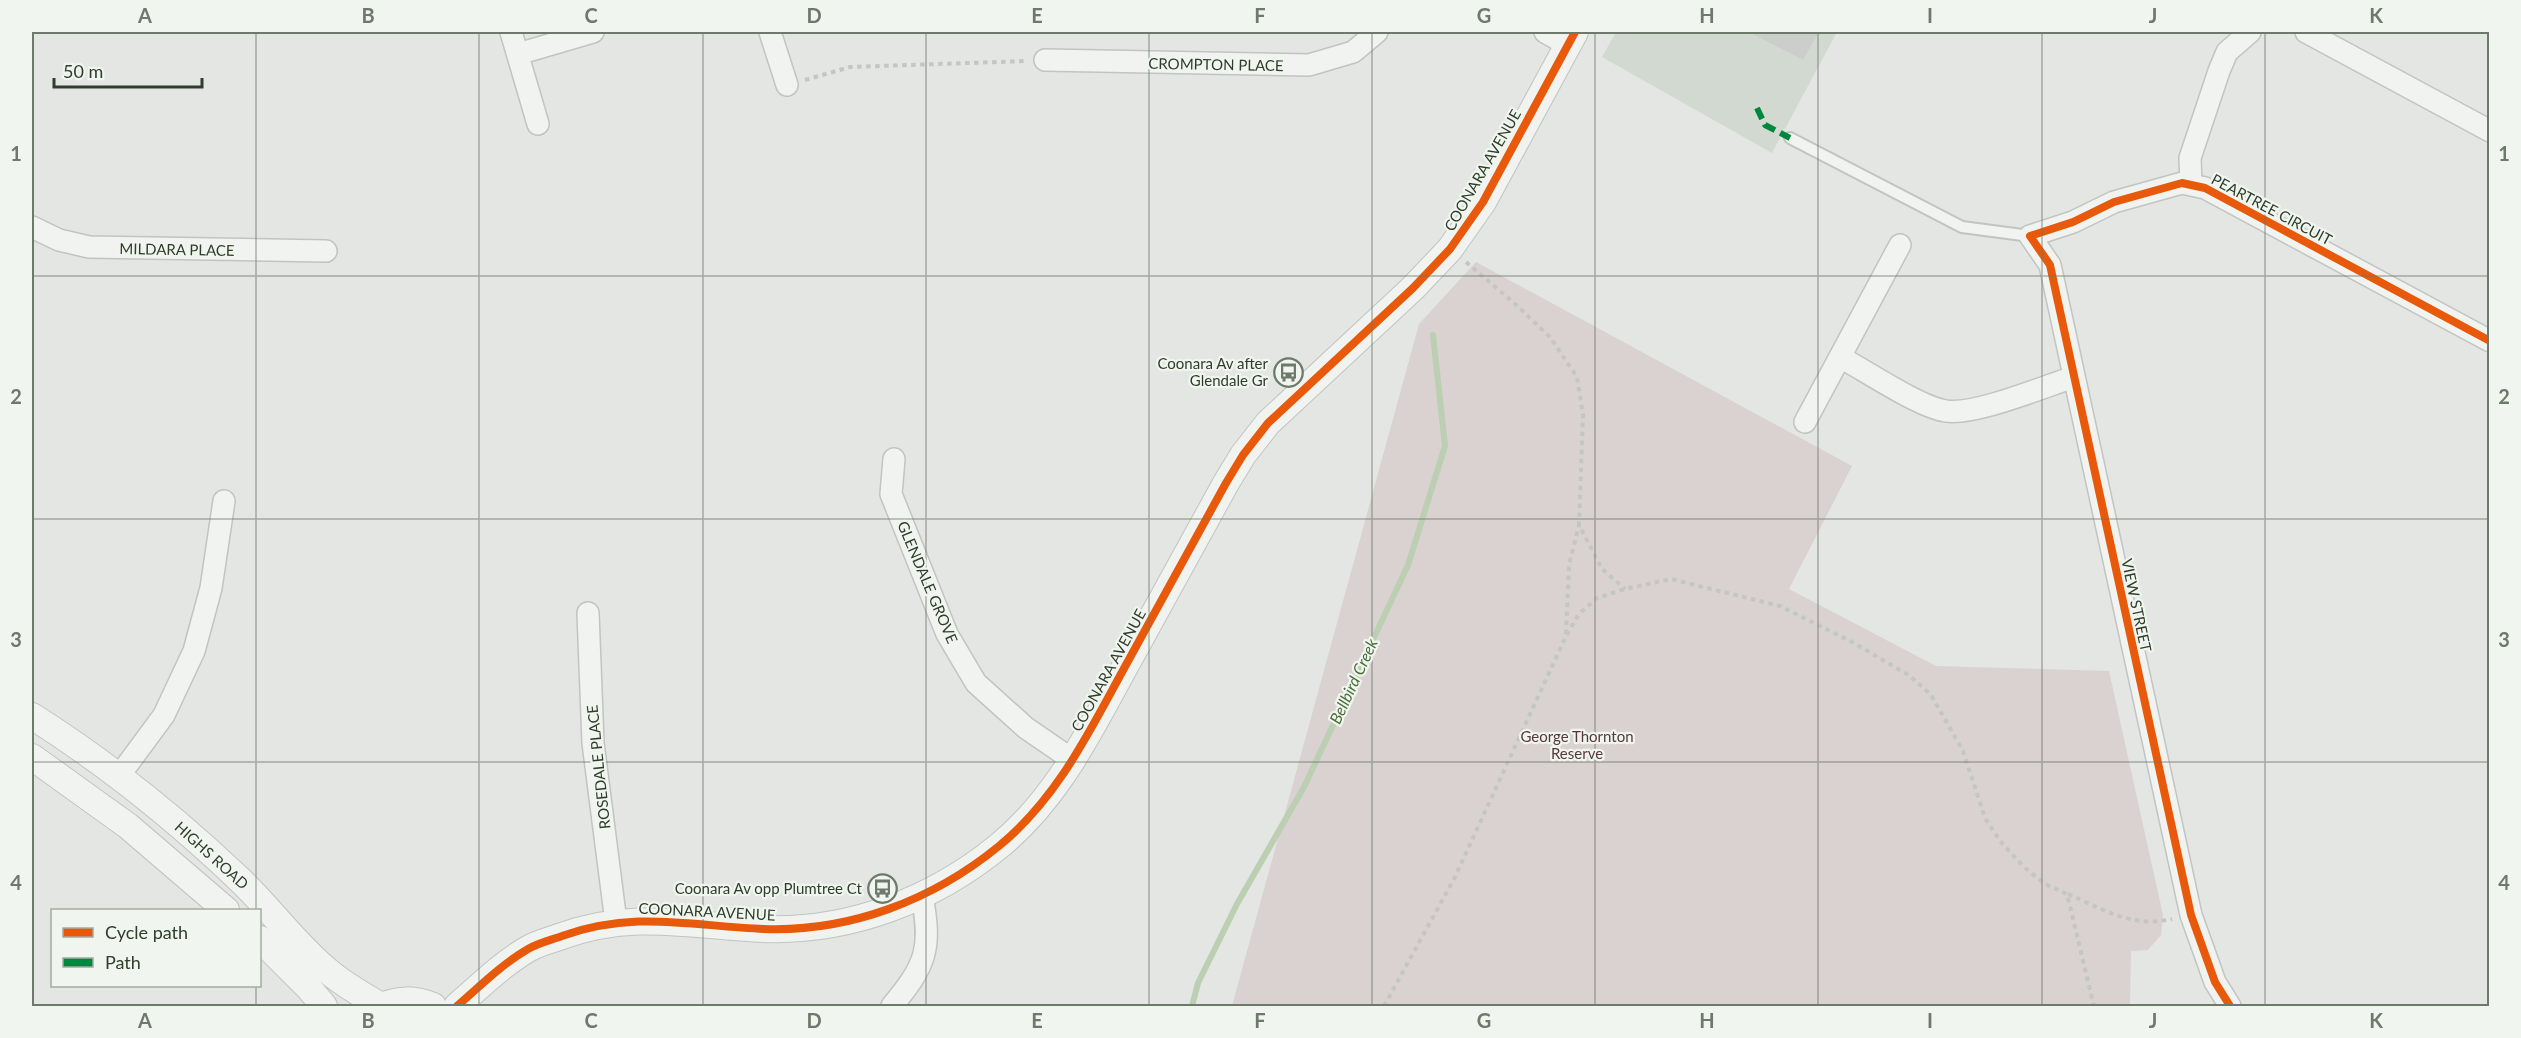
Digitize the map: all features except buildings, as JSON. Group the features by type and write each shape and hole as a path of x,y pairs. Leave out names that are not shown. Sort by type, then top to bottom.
{"street":[{"path":"511,32 538,124"},
{"path":"518,54 593,32"},
{"path":"770,32 787,86"},
{"name":"CROMPTON PLACE","path":"1046,60 1309,65 1353,52 1377,32"},
{"path":"1545,32 1572,38"},
{"name":"PEARTREE CIRCUIT","path":"2191,185 2190,158 2219,71 2227,52 2250,32"},
{"path":"2306,32 2490,131"},
{"name":"COONARA AVENUE","path":"457,1006 529,948 584,928 616,921 672,920 764,929 805,928 878,914 922,896 969,868 1000,845 1029,818 1074,761 1226,483 1244,455 1268,423 1413,288 1450,249 1483,202 1572,38"},
{"name":"PEARTREE CIRCUIT","path":"2030,236 2073,222 2114,202 2182,183 2205,188 2490,341"},
{"name":"MILDARA PLACE","path":"32,227 59,240 89,247 326,251"},
{"name":"VIEW STREET","path":"2030,236 2050,266 2191,915 2215,982 2230,1006"},
{"path":"1805,422 1900,245"},
{"path":"1840,357 1927,405 1947,411 1972,410 2074,377"},
{"name":"GLENDALE GROVE","path":"894,459 891,494 947,634 976,683 1026,728 1074,761"},
{"path":"119,776 164,715 194,651 211,588 224,501"},
{"name":"ROSEDALE PLACE","path":"588,613 593,743 616,921"},
{"name":"HIGHS ROAD","path":"32,716 119,776 226,866 329,972 381,1006"},
{"path":"32,757 128,826 225,909"},
{"path":"892,1006 915,978 924,959 928,925 922,896"},
{"path":"261,940 324,1006"},
{"path":"381,1006 397,1000 415,1000 433,1006"}],"lane":[{"path":"1791,138 1962,226 2030,236"}],"path":[{"path":"787,86 850,67 1046,60"},
{"path":"1450,249 1514,302 1550,337 1577,377 1583,415 1580,525 1569,565 1566,636"},
{"path":"1580,525 1602,569 1625,589"},
{"path":"1384,1006 1454,879 1566,636 1579,614 1597,598 1671,579 1780,606 1852,642 1910,676 1931,695 1963,752 1985,818 2000,842 2024,867 2045,884 2127,920 2152,923 2191,915"},
{"path":"2067,894 2094,1006"}],"shaded area":[{"path":"1616,32 1837,32 1772,153 1602,57"}],"green space":[{"name":"George Thornton Reserve","path":"1476,262 1852,466 1789,589 1936,666 2109,671 2163,915 2161,935 2148,950 2131,951 2130,1006 1232,1006 1419,324"}],"waterway":[{"name":"Bellbird Creek","path":"1192,1006 1198,983 1237,904 1304,787 1408,565 1445,446 1433,335"}],"marked path":[{"path":"1757,108 1765,125 1790,138"}],"cycle path":[{"path":"457,1006 500,969 528,949 589,928 638,922 764,929 796,929 828,925 889,909 918,897 947,882 999,846 1039,806 1072,760 1243,455 1268,423 1413,288 1450,249 1483,202 1575,32"},
{"path":"2230,1006 2215,982 2191,915 2050,265 2030,236 2073,222 2114,202 2182,183 2205,188 2490,341"}],"place":[{"name":"Coonara Av after Glendale Gr","path":"1289,372"},
{"name":"Coonara Av opp Plumtree Ct","path":"883,888"}]}
